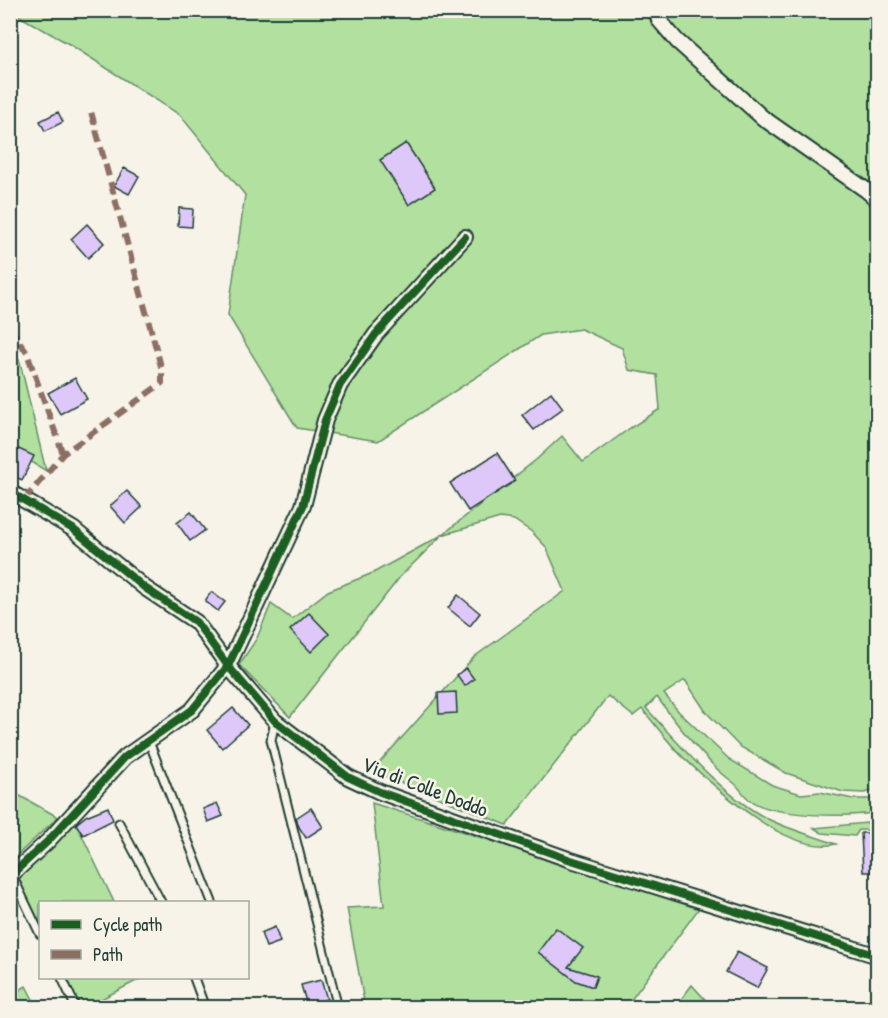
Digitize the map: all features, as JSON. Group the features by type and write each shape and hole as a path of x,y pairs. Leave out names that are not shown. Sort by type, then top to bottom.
{"street":[{"path":"656,10 659,20 677,41 763,118 878,200"},
{"path":"11,875 48,841 125,757 192,710 228,666 303,506 325,420 340,385 376,334 465,237"},
{"name":"Via di Colle Doddo","path":"10,492 73,529 145,588 196,622 228,666 275,721 348,777 380,792 568,859 878,956"}],"lane":[{"path":"275,721 271,740 338,1008"},
{"path":"148,739 211,901"},
{"path":"119,823 160,901"},
{"path":"11,875 39,932"},
{"path":"62,979 76,1008"},
{"path":"194,979 206,1008"}],"green space":[{"path":"10,11 877,11 877,790 864,793 843,792 786,773 739,746 706,712 685,680 664,694 679,712 729,759 772,785 801,794 820,792 853,799 877,799 877,812 812,815 760,806 748,798 708,760 657,697 646,708 687,753 733,796 766,818 836,844 817,845 796,840 754,817 684,758 642,709 633,716 608,696 507,825 372,771 474,657 565,591 546,547 532,532 514,520 500,518 442,535 537,459 562,436 583,462 660,409 657,375 629,370 622,348 581,329 541,335 378,441 297,428 228,315 245,195 180,115 69,44"},
{"path":"10,344 20,362 46,471 11,449"},
{"path":"442,535 400,577 290,717 239,665 257,638 271,604 292,619 328,591 373,573"},
{"path":"11,791 58,817 10,861"},
{"path":"372,803 700,907 625,1008 365,1007 347,908 384,906"},
{"path":"877,822 877,830 859,830 855,836 822,833 814,828"},
{"path":"76,823 114,901 39,901 39,932 14,879"},
{"path":"62,979 140,979 84,1008 76,1007"},
{"path":"692,985 712,1007 675,1007"},
{"path":"26,986 37,1007 11,1007 11,995"}],"building":[{"path":"58,112 63,122 45,131 40,121"},
{"path":"406,143 435,188 409,205 380,160"},
{"path":"124,168 139,176 129,194 114,186"},
{"path":"179,208 193,209 192,227 178,226"},
{"path":"87,224 104,243 88,258 71,239"},
{"path":"75,378 87,399 60,414 48,393"},
{"path":"551,392 563,408 534,430 522,415"},
{"path":"10,445 34,456 22,480 10,474"},
{"path":"497,453 515,481 468,511 450,483"},
{"path":"127,491 142,507 125,523 110,506"},
{"path":"191,512 205,530 190,541 177,523"},
{"path":"211,592 225,602 218,611 205,601"},
{"path":"458,595 480,613 470,626 448,608"},
{"path":"309,613 329,634 311,652 290,630"},
{"path":"466,668 474,679 465,686 457,675"},
{"path":"456,692 457,713 439,714 438,693"},
{"path":"233,708 248,725 222,748 207,730"},
{"path":"217,803 223,816 208,822 203,809"},
{"path":"108,807 113,820 83,835 76,824 86,816"},
{"path":"311,808 323,827 306,838 296,818"},
{"path":"861,833 877,833 878,872 863,872"},
{"path":"275,927 280,942 266,947 261,933"},
{"path":"556,928 583,948 568,967 597,976 593,987 576,981 538,952"},
{"path":"737,952 768,968 757,988 726,972"},
{"path":"321,980 327,999 307,1005 301,985"}],"marked path":[{"path":"24,500 63,454 162,383 162,370 90,108"},
{"path":"10,327 27,353 63,454"}],"cycle path":[{"path":"10,876 48,841 125,757 192,710 228,666 303,506 325,420 340,385 376,334 465,237"},
{"path":"10,492 73,529 145,588 196,622 228,666 275,721 348,777 380,792 568,859 878,956"}]}
